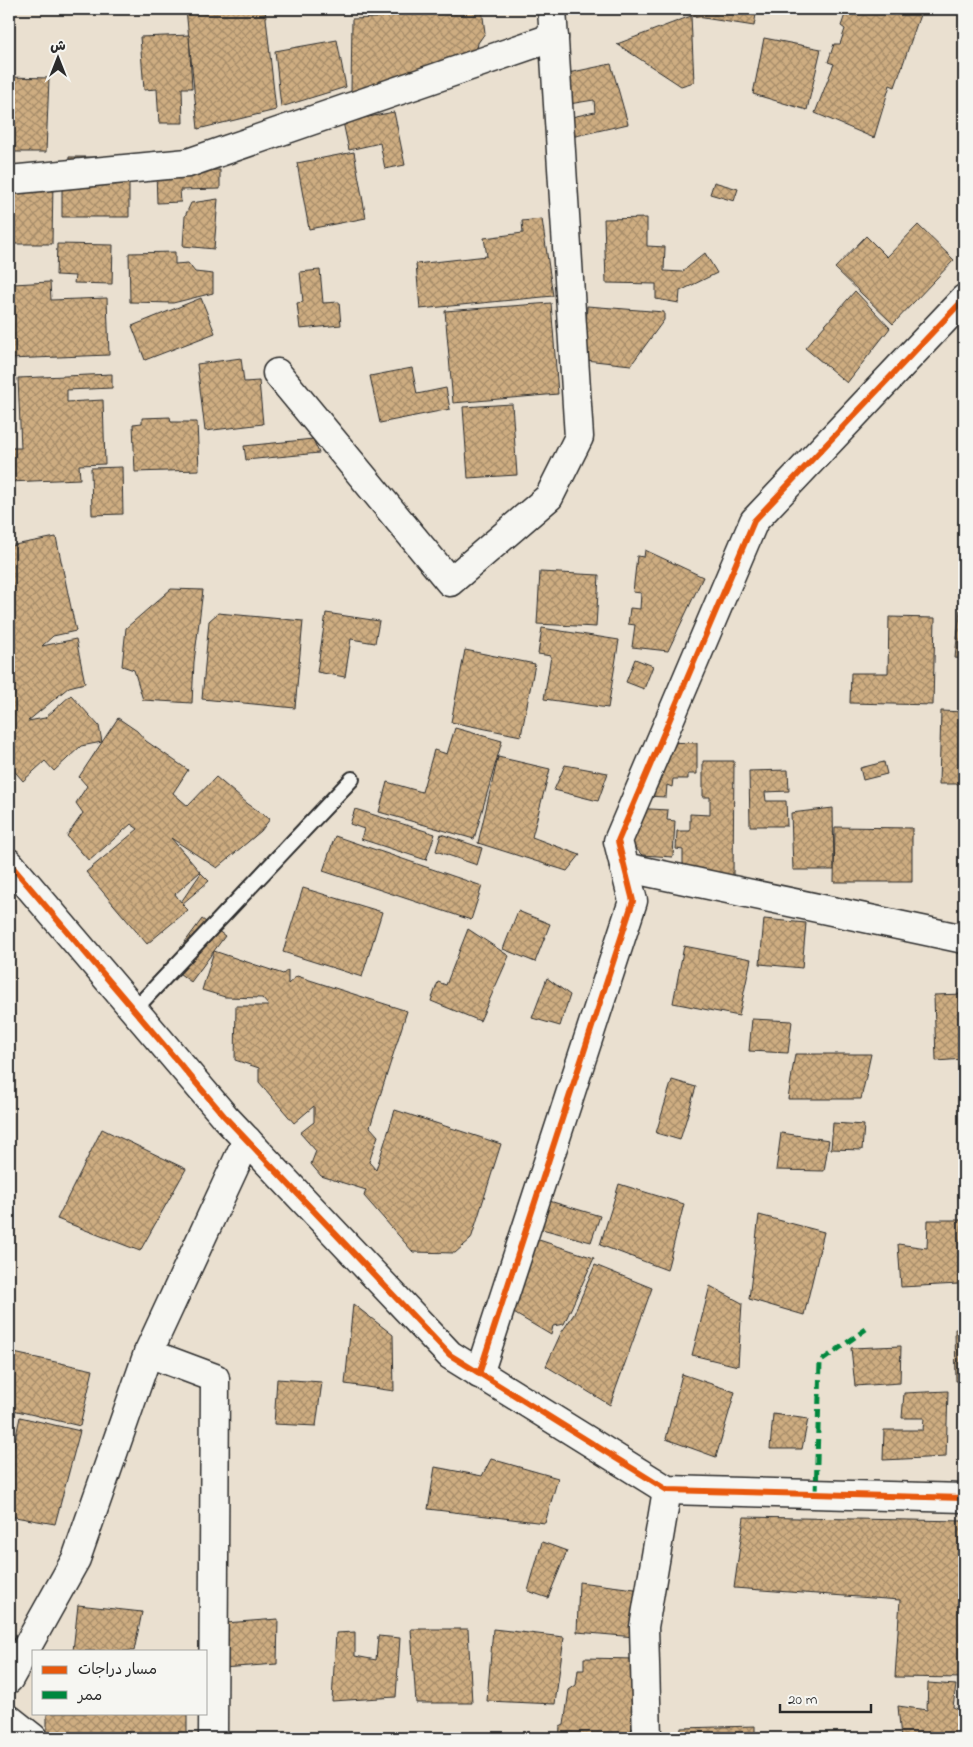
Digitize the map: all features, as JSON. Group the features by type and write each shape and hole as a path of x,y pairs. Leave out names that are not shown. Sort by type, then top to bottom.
{"street":[{"path":"277,373 450,582 549,497 579,438 552,9"},
{"path":"9,180 188,162 554,37"},
{"path":"479,1374 633,901 618,842 754,521 964,299"},
{"path":"9,863 225,1117 450,1355 667,1490 964,1498"},
{"path":"624,867 964,939"},
{"path":"9,1679 76,1559 148,1353 247,1140"},
{"path":"148,1353 215,1378 213,1738"},
{"path":"647,1738 644,1627 667,1490"},
{"path":"9,1719 33,1738"}],"lane":[{"path":"134,1010 352,779"}],"building":[{"path":"186,9 265,9 276,110 198,129"},
{"path":"377,9 482,9 485,33 478,43 476,55 351,92 352,19 377,18"},
{"path":"690,9 757,9 754,26 691,16"},
{"path":"847,9 922,9 895,87 890,85 874,138 815,113 834,64 828,62 834,44 840,44 845,29 841,26"},
{"path":"691,16 694,82 681,86 617,44"},
{"path":"189,35 192,88 182,88 183,123 159,123 157,89 144,90 140,37"},
{"path":"764,38 821,49 807,110 753,94"},
{"path":"337,40 346,87 281,107 275,51"},
{"path":"611,64 628,124 567,138 567,118 595,112 594,100 569,104 568,73"},
{"path":"9,77 49,78 46,152 9,152"},
{"path":"394,112 405,165 385,169 380,143 349,150 343,122"},
{"path":"354,152 366,218 309,229 297,163"},
{"path":"69,157 123,157 129,177 129,217 62,217 62,180 69,180"},
{"path":"220,170 220,189 180,190 181,202 157,203 156,171"},
{"path":"9,181 53,181 52,244 9,244"},
{"path":"714,182 738,189 734,201 710,194"},
{"path":"218,199 214,249 183,246 185,216 191,203"},
{"path":"647,218 647,246 665,247 664,271 682,272 705,253 717,273 680,291 679,303 656,299 656,284 606,283 604,219"},
{"path":"542,219 553,296 420,309 416,264 487,256 484,238 523,233 522,221"},
{"path":"918,225 954,260 893,324 835,268 866,236 887,257"},
{"path":"57,244 113,245 112,284 74,283 75,276 56,275"},
{"path":"175,252 175,264 188,263 195,272 213,274 213,293 173,303 130,302 129,253"},
{"path":"320,270 323,303 339,302 341,325 300,329 297,303 303,302 300,272"},
{"path":"50,282 51,300 107,298 109,355 9,359 9,314 14,313 13,284"},
{"path":"855,291 890,328 847,383 805,348"},
{"path":"201,298 215,333 145,360 132,326"},
{"path":"551,303 558,394 453,403 445,311"},
{"path":"587,306 664,312 664,320 631,365 585,360"},
{"path":"241,358 244,382 259,381 263,424 205,431 197,364"},
{"path":"412,368 417,394 446,388 450,409 380,423 370,376"},
{"path":"112,374 112,388 67,390 67,402 103,400 105,464 79,465 80,479 9,482 9,448 21,448 18,378"},
{"path":"512,404 517,475 468,478 463,407"},
{"path":"170,417 171,422 197,422 199,470 135,472 133,424 142,423 142,418"},
{"path":"313,439 319,453 246,460 244,446"},
{"path":"122,467 123,514 92,515 91,468"},
{"path":"56,537 76,631 53,636 42,646 76,639 85,683 69,687 28,721 45,718 71,695 99,726 102,742 81,746 54,771 45,761 23,781 9,765 9,546"},
{"path":"645,550 703,577 668,651 632,647 635,625 628,624 630,608 640,609 641,593 633,592 637,556 644,557"},
{"path":"540,572 599,575 596,627 537,624"},
{"path":"171,589 203,590 194,662 192,703 143,700 134,670 122,666 126,628"},
{"path":"960,610 964,610 964,659 955,658"},
{"path":"218,613 303,621 295,708 202,699 209,621"},
{"path":"326,613 379,621 375,643 351,639 345,677 317,672"},
{"path":"889,617 935,618 933,705 850,703 851,673 888,673"},
{"path":"542,628 619,640 608,708 544,699 551,656 538,654"},
{"path":"465,650 535,664 521,736 451,722"},
{"path":"635,659 653,666 644,689 626,682"},
{"path":"941,711 964,712 964,784 939,784"},
{"path":"118,718 137,731 146,741 188,770 173,793 188,806 216,777 248,804 270,819 261,831 217,868 171,838 200,872 175,894 181,902 201,873 209,881 182,904 188,910 147,944 86,872 138,829 131,824 89,861 67,836 83,813 76,803 87,786 79,777"},
{"path":"455,728 502,741 474,839 379,812 387,782 422,792 434,750 447,754"},
{"path":"664,742 697,743 697,774 688,774 688,779 673,779 672,787 667,785 666,797 643,796"},
{"path":"498,757 550,769 532,837 580,855 567,871 478,843"},
{"path":"703,761 734,761 733,876 683,875 683,850 676,849 677,831 690,831 690,814 710,815 710,797 703,797"},
{"path":"884,762 887,774 863,780 860,768"},
{"path":"565,765 608,773 598,801 554,790"},
{"path":"788,770 789,791 765,792 766,801 786,801 787,826 750,826 749,771"},
{"path":"632,808 668,810 667,820 675,821 673,857 642,855 630,842"},
{"path":"833,808 834,870 793,870 791,813"},
{"path":"355,809 435,834 426,860 361,839 364,829 350,824"},
{"path":"835,827 912,828 912,882 834,882"},
{"path":"441,834 482,848 477,865 436,851"},
{"path":"335,836 482,886 471,920 323,871"},
{"path":"303,888 382,912 362,977 283,952"},
{"path":"518,911 550,924 535,962 503,949"},
{"path":"202,919 225,936 191,982 168,965"},
{"path":"764,919 806,923 802,968 760,964"},
{"path":"468,929 509,956 480,1021 431,1001 438,982 446,985"},
{"path":"684,946 751,959 739,1016 673,1003"},
{"path":"214,951 283,974 288,970 288,984 297,976 407,1011 370,1127 378,1136 369,1162 376,1170 395,1110 501,1144 471,1239 455,1253 413,1252 364,1196 366,1190 321,1176 311,1164 316,1151 300,1133 314,1122 314,1106 294,1123 259,1082 259,1068 235,1060 236,1006 269,1006 262,998 225,997 202,990"},
{"path":"547,978 570,995 560,1026 532,1018"},
{"path":"964,994 964,1059 936,1061 934,995"},
{"path":"752,1019 792,1021 788,1053 749,1051"},
{"path":"795,1054 871,1054 861,1099 788,1099"},
{"path":"672,1080 696,1087 680,1140 656,1133"},
{"path":"833,1123 864,1125 862,1150 831,1149"},
{"path":"102,1129 186,1169 140,1251 57,1219"},
{"path":"781,1133 829,1140 824,1171 776,1170"},
{"path":"619,1184 684,1204 667,1270 600,1245"},
{"path":"546,1200 600,1216 591,1242 538,1228"},
{"path":"759,1215 824,1232 804,1315 749,1299"},
{"path":"928,1220 962,1220 959,1284 901,1287 898,1244 927,1248"},
{"path":"533,1238 594,1258 564,1324 553,1326 551,1335 512,1312"},
{"path":"595,1265 652,1288 610,1405 546,1366 561,1333 574,1314"},
{"path":"710,1286 742,1303 738,1366 692,1355"},
{"path":"353,1304 393,1335 394,1391 345,1384"},
{"path":"955,1329 964,1329 964,1381 956,1381"},
{"path":"901,1346 900,1383 855,1386 851,1348"},
{"path":"9,1352 93,1370 80,1426 9,1409"},
{"path":"682,1374 735,1392 716,1457 666,1439"},
{"path":"277,1379 322,1382 316,1426 274,1424"},
{"path":"948,1391 946,1457 883,1460 884,1430 923,1430 924,1418 902,1418 904,1393"},
{"path":"962,1393 964,1393 964,1453 962,1453"},
{"path":"773,1414 808,1419 802,1449 770,1449"},
{"path":"20,1417 80,1431 55,1524 9,1516 9,1469"},
{"path":"491,1459 558,1478 545,1523 428,1509 435,1467 482,1476"},
{"path":"744,1517 964,1521 964,1678 895,1677 900,1600 734,1588"},
{"path":"542,1542 567,1551 548,1598 528,1591"},
{"path":"579,1582 635,1589 635,1637 577,1632"},
{"path":"78,1605 142,1612 134,1650 73,1650"},
{"path":"278,1619 277,1664 222,1668 225,1623"},
{"path":"411,1629 468,1629 472,1703 416,1703"},
{"path":"493,1629 564,1637 555,1704 487,1701"},
{"path":"355,1632 355,1656 376,1660 378,1636 400,1638 396,1697 332,1701 336,1633"},
{"path":"584,1658 635,1659 631,1738 559,1738 560,1727 564,1725 569,1690 576,1685 578,1670 584,1670"},
{"path":"928,1683 956,1685 953,1707 964,1712 960,1738 901,1738 898,1706 927,1710"},
{"path":"47,1714 187,1714 187,1738 47,1738"},
{"path":"755,1726 755,1738 680,1738 681,1728"}],"marked path":[{"path":"816,1494 820,1362 866,1329"}],"cycle path":[{"path":"479,1374 633,901 618,841 754,521 964,299"},
{"path":"9,863 225,1117 450,1355 667,1490 964,1498"}]}
